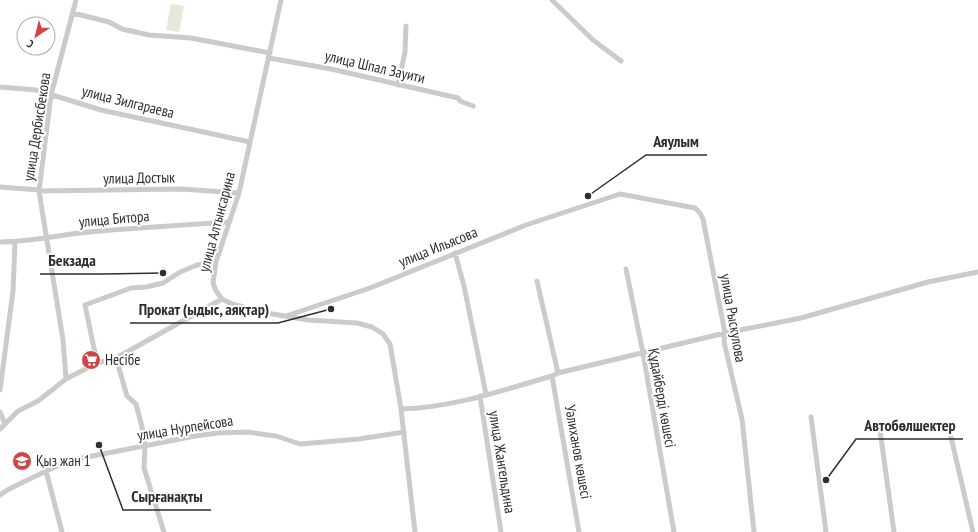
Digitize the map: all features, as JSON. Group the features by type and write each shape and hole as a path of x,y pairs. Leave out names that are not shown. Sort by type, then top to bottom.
{"street":[{"name":"улица Дербисбекова","path":"66,378 63,340 39,190 51,95 76,0"},
{"name":"улица Алтынсарина","path":"222,299 216,291 213,283 216,262 239,193 281,0"},
{"path":"552,0 593,40 621,61"},
{"name":"улица Шпал Зауити","path":"73,13 109,22 122,29 149,35 191,38 269,55 458,98 460,101 473,106"},
{"path":"398,85 405,52 406,26"},
{"name":"улица Зилгараева","path":"0,87 36,90 101,110 250,142"},
{"name":"улица Достык","path":"0,187 39,190 182,189 239,193"},
{"name":"улица Рыскулова","path":"599,200 620,194 695,208 700,213 707,236 725,333 724,342 742,419 754,532"},
{"name":"улица Ильясова","path":"286,316 370,288 526,225 599,200"},
{"name":"улица Битора","path":"0,242 15,242 46,237 184,224 230,222"},
{"path":"0,390 13,291 15,242"},
{"path":"455,253 470,315 486,394"},
{"path":"97,363 85,305 131,288 164,284 180,272 197,265 216,262"},
{"name":"Құдайберді көшесі","path":"626,269 643,353 674,532"},
{"path":"401,409 418,409 480,396 558,373 725,333 801,318 928,282 978,272"},
{"path":"537,281 558,373"},
{"path":"0,429 18,411 38,400 66,378 97,363 116,358 222,299 232,304 308,320 357,323 372,326 383,334 390,344 401,409 415,532"},
{"path":"116,358 127,396 136,404 145,446 144,468 164,532"},
{"name":"Уәлиханов көшесі","path":"552,376 580,532"},
{"name":"улица Жангельдина","path":"480,396 501,532"},
{"path":"0,412 5,424"},
{"path":"811,417 826,532"},
{"path":"879,424 894,532"},
{"name":"улица Нурпейсова","path":"0,495 46,471 72,460 218,433 247,432 276,436 300,444 404,432"},
{"path":"951,437 973,532"},
{"path":"46,471 62,532"}],"shaded area":[{"path":"171,4 184,6 179,32 166,30"}],"place":[{"name":"Аяулым","path":"588,196"},
{"name":"Бекзада","path":"163,273"},
{"name":"Прокат (ыдыс, аяқтар)","path":"331,309"},
{"name":"Несібе","path":"91,360"},
{"name":"Сырғанақты","path":"99,445"},
{"name":"Қыз жан 1","path":"22,461"},
{"name":"Автобөлшектер","path":"826,480"}]}
